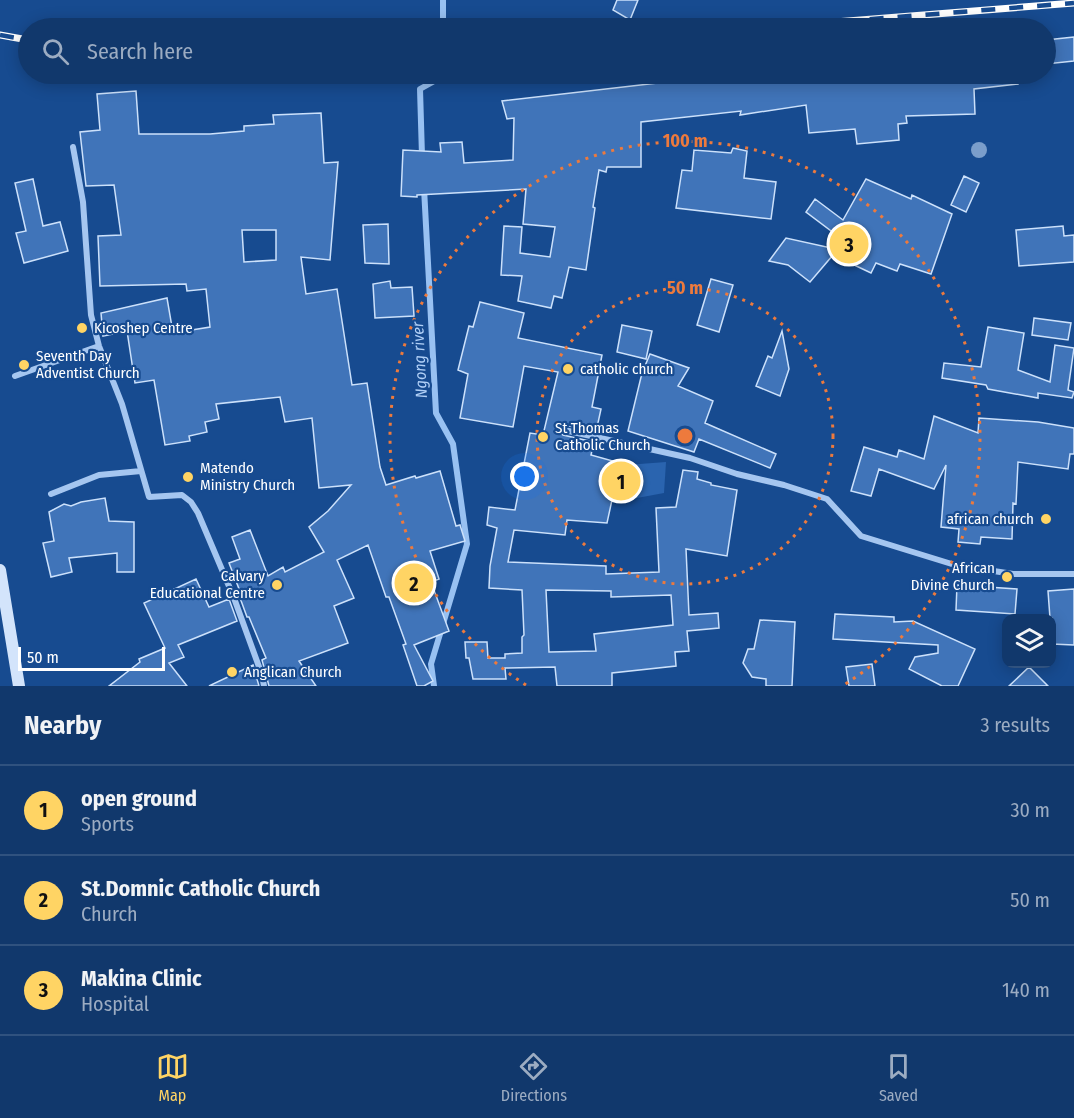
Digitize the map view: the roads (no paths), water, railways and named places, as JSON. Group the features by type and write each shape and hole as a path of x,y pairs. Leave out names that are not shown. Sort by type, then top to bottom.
{"main road":[{"path":"0,570 19,686"}],"street":[{"path":"73,147 83,202 91,315 99,346 122,404 149,497 167,494 182,495 191,502 198,513 234,598 264,686"},
{"path":"15,376 99,346"},
{"path":"564,430 690,458 826,499 861,536 955,565 1013,574 1074,574"},
{"path":"51,494 99,475 141,471"}],"waterway":[{"name":"Ngong river","path":"443,0 443,18"},
{"name":"Ngong river","path":"422,156 420,89 429,84"},
{"name":"Ngong river","path":"424,188 436,413 453,444 467,544 431,664 434,686"}],"railway":[{"path":"884,18 1074,3"},
{"path":"0,35 18,38"}],"place":[{"name":"Makina Clinic","path":"849,244"},
{"name":"Kicoshep Centre","path":"82,328"},
{"name":"Seventh Day Adventist Church","path":"24,365"},
{"name":"catholic church","path":"568,369"},
{"name":"St Thomas Catholic Church","path":"543,437"},
{"name":"Matendo Ministry Church","path":"188,477"},
{"name":"open ground","path":"621,481"},
{"name":"african church","path":"1046,519"},
{"name":"African Divine Church","path":"1007,577"},
{"name":"St.Domnic Catholic Church","path":"414,583"},
{"name":"Calvary Educational Centre","path":"277,585"},
{"name":"Anglican Church","path":"232,672"}]}
